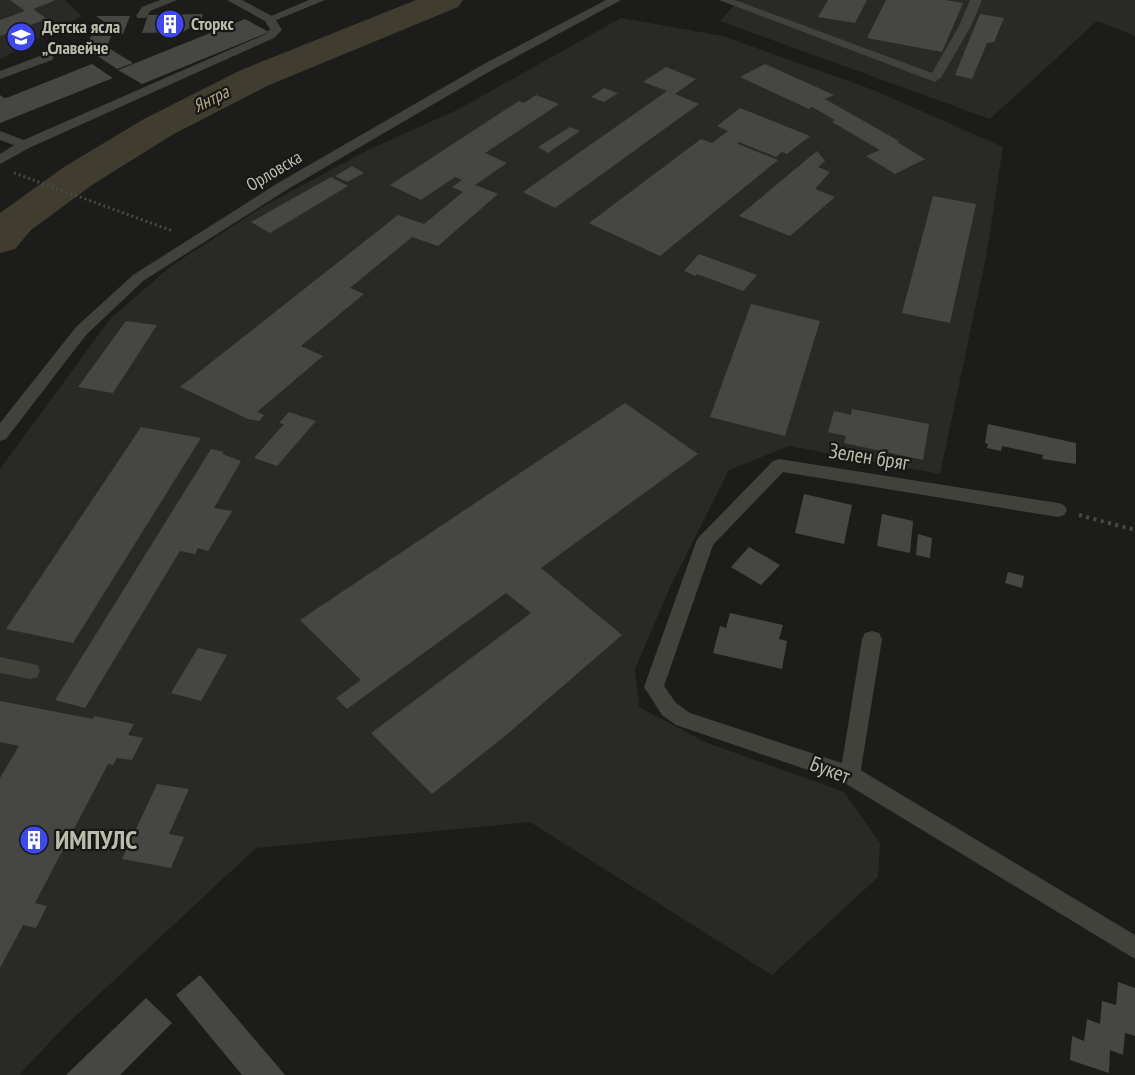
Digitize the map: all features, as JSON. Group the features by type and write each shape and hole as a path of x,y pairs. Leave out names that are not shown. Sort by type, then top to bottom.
{"street":[{"path":"142,16 146,9 171,0"},
{"path":"0,160 24,145 270,36 276,30 270,19 233,0"},
{"path":"270,19 319,0"},
{"name":"Орловска","path":"0,435 81,331 138,278 196,240 488,67 615,0"},
{"path":"725,0 935,78 965,26 976,0"},
{"path":"0,75 48,57"},
{"path":"0,135 24,145"},
{"name":"Зелен бряг","path":"705,542 779,465 1058,510"},
{"name":"Букет","path":"705,542 654,687 669,709 683,719 849,775 1135,948"},
{"path":"849,775 872,639"},
{"path":"0,665 30,671"}],"path":[{"path":"24,176 196,240"},
{"path":"1058,510 1135,530"}],"shaded area":[{"name":"Детска ясла „Славейче","path":"0,0 65,0 82,16 0,59"},
{"path":"739,0 1135,0 1135,36 1097,21 990,119 720,21"},
{"name":"ИМПУЛС","path":"621,18 723,36 876,91 1003,147 986,257 940,474 789,446 729,470 670,587 635,669 639,707 705,742 844,792 880,843 878,877 772,975 530,822 256,848 65,1026 19,1075 0,1075 0,469 110,319 171,266 264,206 366,151 457,110"}],"building":[{"path":"10,0 56,0 33,9 47,19 0,36 0,20 25,11"},
{"path":"828,0 867,0 855,23 818,17"},
{"path":"886,0 945,0 963,3 942,52 867,38"},
{"name":"Сторкс","path":"203,14 201,22 195,22 183,32 142,33 148,15"},
{"path":"980,14 1004,18 994,42 987,43 972,79 955,75"},
{"path":"96,16 130,16 123,34 92,34 111,27"},
{"path":"245,19 269,32 142,84 118,70"},
{"path":"91,36 111,36 107,47 133,63 117,69 87,49"},
{"path":"92,64 113,78 0,123 0,95 4,98 9,97"},
{"path":"765,64 834,95 825,99 899,141 897,142 925,159 895,174 866,156 880,150 832,122 835,120 812,107 809,109 740,77"},
{"path":"666,67 696,79 675,94 699,104 555,208 523,192 667,91 643,82"},
{"path":"604,88 618,93 604,102 591,97"},
{"path":"536,95 559,104 485,153 507,163 475,185 498,194 438,246 412,237 350,288 364,294 301,346 323,356 257,412 264,415 259,421 248,419 180,387 398,215 424,224 463,192 452,187 462,180 455,177 421,200 390,185 519,101 524,103"},
{"path":"740,108 810,136 787,154 782,152 776,157 739,142 738,144 778,160 660,256 589,223 701,139 712,143 728,131 717,126"},
{"path":"570,127 580,131 548,153 538,147"},
{"path":"817,151 825,161 818,167 830,172 815,189 835,197 790,236 739,216"},
{"path":"352,166 364,173 347,182 335,176"},
{"path":"331,177 348,186 270,233 251,222"},
{"path":"933,196 976,204 950,323 902,313"},
{"path":"699,254 757,275 743,291 684,271"},
{"path":"751,304 820,321 785,436 710,417"},
{"path":"126,321 157,325 113,393 78,387"},
{"path":"625,403 698,454 541,568 622,635 505,736 432,794 371,733 531,613 506,593 347,709 336,698 361,680 300,620"},
{"path":"852,409 929,424 923,460 844,443 846,436 828,432 834,411 851,415"},
{"path":"289,412 316,421 277,466 254,458 284,424 279,423"},
{"path":"988,424 1076,443 1076,464 1042,459 1043,455 1002,446 1001,451 987,448 988,444 985,443"},
{"path":"141,427 201,438 73,643 6,629"},
{"path":"211,449 224,452 222,454 241,461 214,508 232,511 208,551 198,548 195,554 180,551 85,708 55,700"},
{"path":"804,494 852,505 844,544 795,533"},
{"path":"882,514 913,521 910,553 877,546"},
{"path":"918,534 932,538 930,558 916,555"},
{"path":"749,547 780,565 761,585 731,567"},
{"path":"1008,572 1024,576 1022,588 1005,583"},
{"path":"730,613 783,625 779,639 787,641 782,669 713,653 720,626 726,628"},
{"path":"198,648 227,655 201,701 171,693"},
{"name":"ИМПУЛС","path":"0,701 93,719 94,716 134,724 128,735 143,738 132,760 117,758 113,765 108,764 35,903 47,906 36,928 23,925 0,968 0,778 19,746 0,742"},
{"path":"157,784 189,789 169,834 184,837 171,868 122,859"},
{"path":"200,975 285,1075 242,1075 176,995"},
{"path":"1118,982 1135,988 1135,1036 1125,1033 1123,1055 1110,1050 1109,1073 1070,1060 1072,1036 1084,1041 1087,1019 1100,1024 1102,1001 1116,1005"},
{"path":"146,998 172,1023 120,1075 66,1075"}],"waterway":[{"name":"Янтра","path":"0,240 16,221 78,176 158,127 254,78 446,0"}],"place":[{"name":"Сторкс","path":"170,24"},
{"name":"Детска ясла „Славейче","path":"21,37"},
{"name":"ИМПУЛС","path":"34,840"}]}
